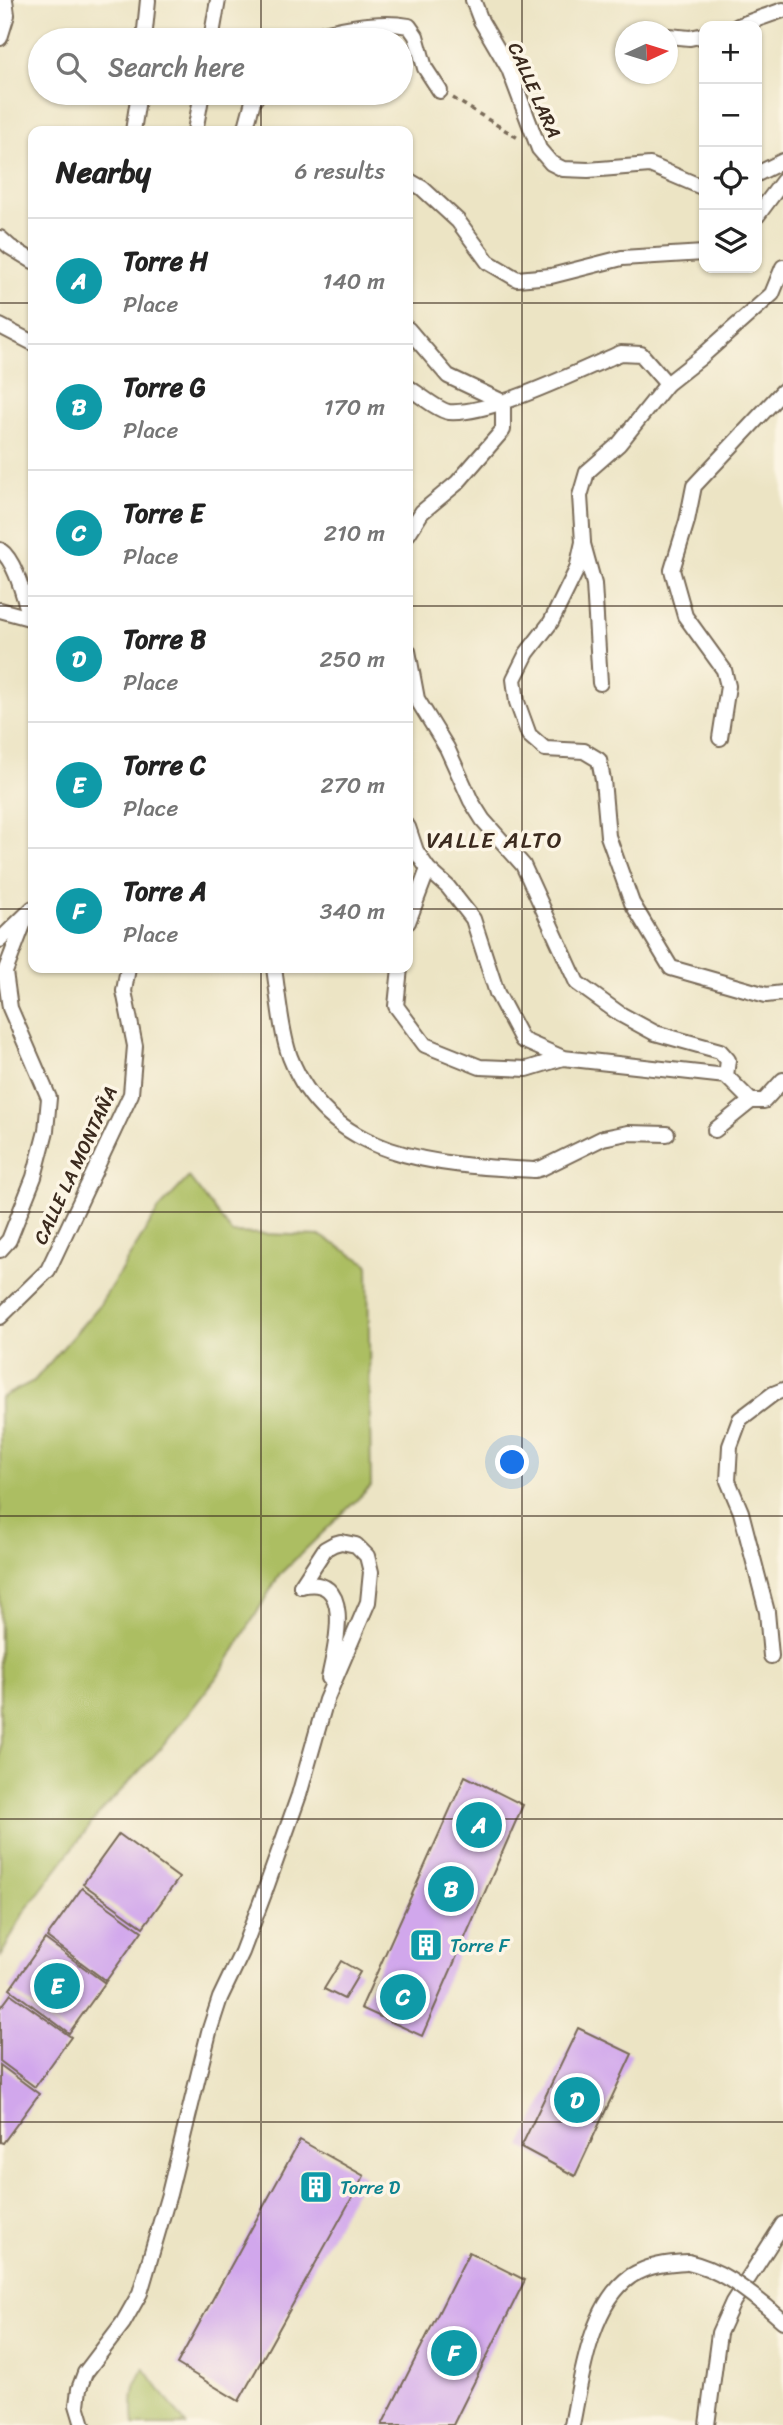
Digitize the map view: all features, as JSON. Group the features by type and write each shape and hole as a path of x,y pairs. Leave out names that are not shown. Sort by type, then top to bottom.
{"street":[{"path":"0,38 7,15 5,0"},
{"path":"145,28 148,0"},
{"path":"213,28 218,0"},
{"name":"CALLE LARA","path":"473,0 481,20 509,69 539,149 551,163 562,169 588,170 650,165 699,186"},
{"path":"752,21 783,10"},
{"path":"356,28 392,23 410,28"},
{"path":"413,32 425,68 440,91"},
{"path":"678,37 699,36"},
{"path":"134,126 137,105"},
{"path":"196,126 200,105"},
{"path":"246,126 252,105"},
{"path":"762,172 783,161"},
{"path":"761,210 783,181"},
{"path":"413,183 458,221 488,262 517,279 551,276 622,257 699,253"},
{"path":"0,238 28,258"},
{"path":"600,683 594,584 583,542 580,496 587,472 619,444 667,384 772,294 783,267"},
{"path":"0,326 28,340"},
{"path":"413,335 447,376 503,402"},
{"path":"413,390 447,412 479,408 503,402 621,353 641,354 667,384"},
{"path":"720,738 729,686 723,670 685,616 671,570 687,521 694,486 783,391"},
{"path":"413,526 422,512 457,483 503,430 503,402"},
{"path":"583,542 577,569 551,622 527,653 514,679 517,702 529,735 545,749 584,751 599,760 608,836 632,903 671,968 766,995 783,993"},
{"path":"0,550 5,553 17,576 28,607"},
{"path":"0,610 28,617"},
{"path":"413,678 417,699 447,748 471,802 483,820 523,864 577,983 620,1014 655,1033 720,1051 728,1060 726,1076"},
{"path":"413,842 428,869 448,887 472,919 497,993 522,1040 563,1058 726,1076 751,1101"},
{"path":"413,909 428,869"},
{"path":"0,940 28,915"},
{"name":"CALLE LA MONTAÑA","path":"0,1250 9,1240 34,1177 47,1120 48,1098 10,1008 5,972 28,918"},
{"name":"CALLE LA MONTAÑA","path":"0,1317 48,1270 131,1094 135,1046 124,991 127,973"},
{"path":"275,973 289,1055 307,1091 337,1121 368,1141 399,1155 460,1166 535,1170 603,1138 628,1133 667,1133"},
{"path":"399,973 396,1006 425,1045 480,1067 527,1069 563,1058"},
{"path":"715,1130 751,1101 764,1101 783,1080"},
{"path":"771,1656 767,1612 741,1512 728,1482 730,1446 740,1419 773,1394 783,1390"},
{"path":"83,2425 77,2405 79,2389 85,2373 123,2323 140,2293 169,2194 209,2032 220,1998 242,1952 299,1794 326,1700 338,1627 337,1607 327,1589 321,1585 301,1586 325,1549 341,1542 356,1545 367,1556 371,1572 368,1602 326,1700"},
{"path":"707,2425 719,2333 733,2302 783,2224"},
{"path":"572,2425 586,2356 598,2322 617,2288 631,2276 666,2263 688,2262 705,2266 721,2274 783,2321"}],"path":[{"path":"440,91 539,149"}],"green space":[{"path":"189,1177 232,1233 321,1236 368,1264 371,1486 280,1574 223,1669 162,1747 99,1814 24,1912 0,1958 0,1398 34,1381 99,1306 159,1209"},
{"path":"144,2368 186,2425 134,2425 134,2395"}],"building":[{"path":"465,1776 523,1805 422,2036 361,2008"},
{"path":"119,1834 179,1878 143,1927 83,1884"},
{"path":"82,1888 142,1931 106,1981 47,1937"},
{"path":"45,1939 105,1983 69,2033 10,1989"},
{"path":"341,1961 360,1972 344,1999 324,1989"},
{"path":"11,1994 71,2037 35,2087 0,2061 0,2009"},
{"path":"578,2028 632,2054 575,2176 521,2147"},
{"path":"0,2065 39,2094 3,2143 0,2142"},
{"path":"300,2140 364,2176 239,2401 177,2364"},
{"path":"469,2252 525,2280 453,2425 382,2425"}],"place":[{"name":"Torre H","path":"479,1825"},
{"name":"Torre G","path":"451,1889"},
{"name":"Torre F","path":"426,1945"},
{"name":"Torre C","path":"57,1986"},
{"name":"Torre E","path":"403,1997"},
{"name":"Torre B","path":"577,2100"},
{"name":"Torre D","path":"316,2187"},
{"name":"Torre A","path":"454,2353"}],"district":[{"name":"VALLE ALTO","path":"495,840"}]}
